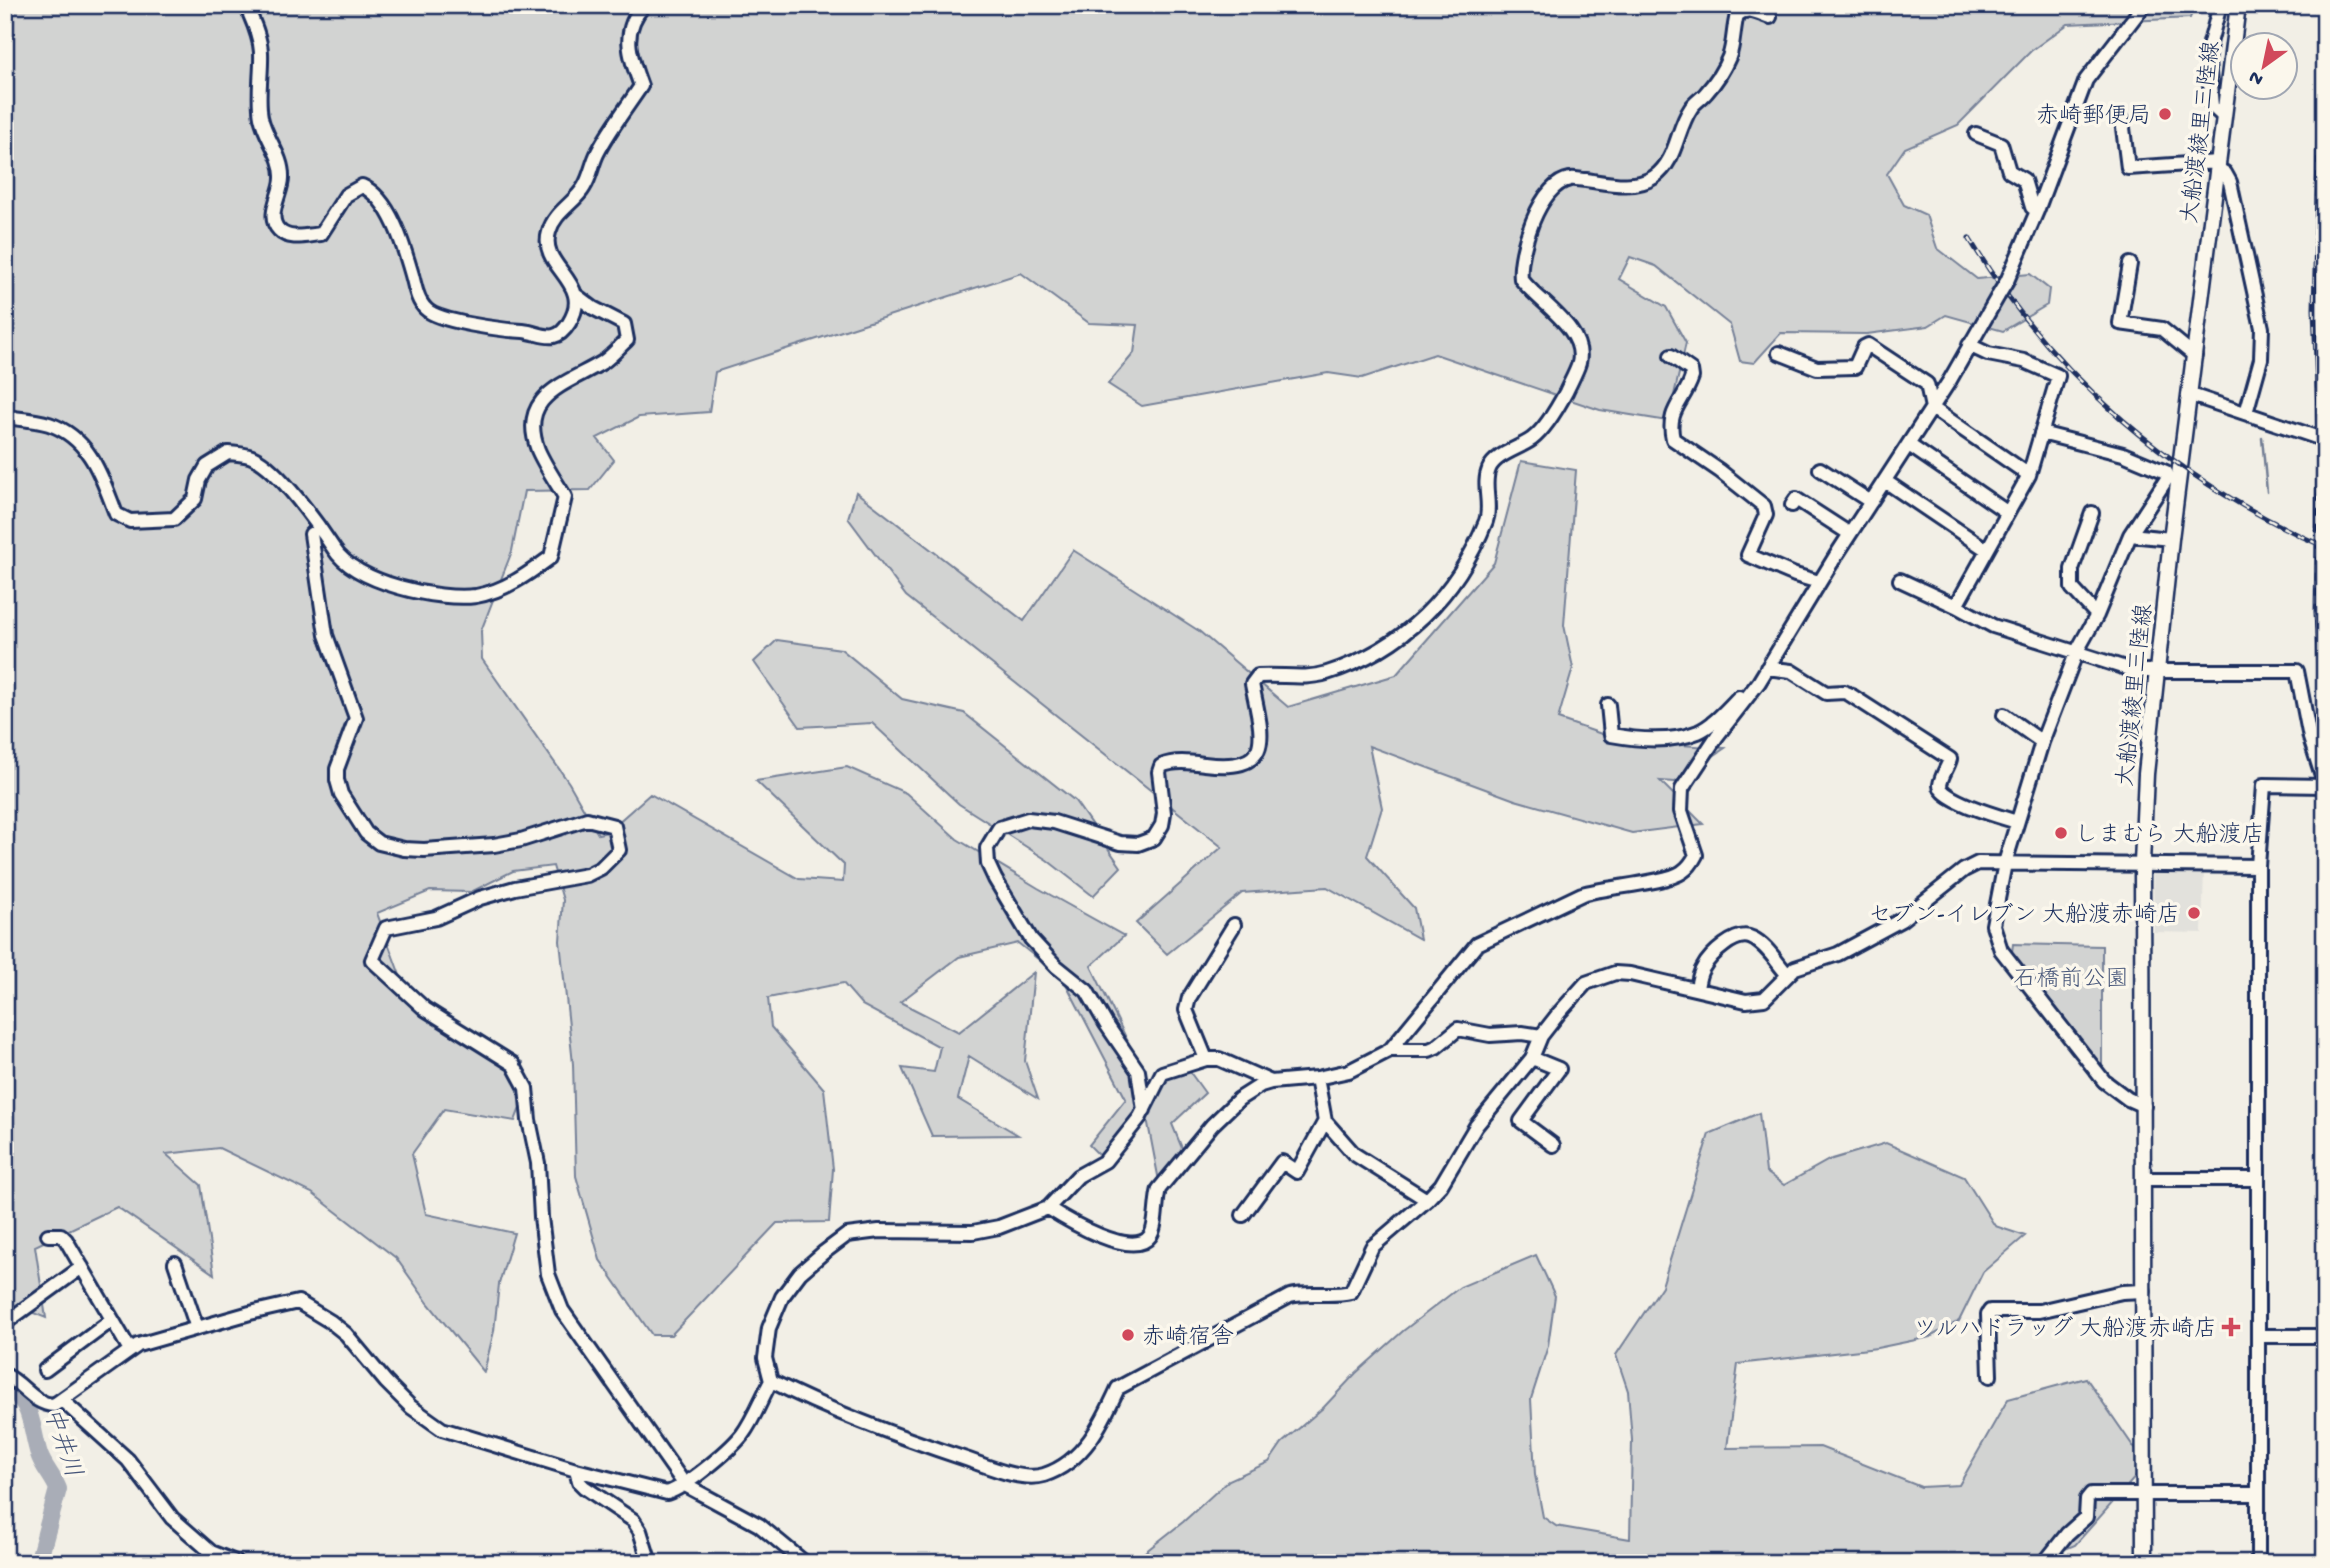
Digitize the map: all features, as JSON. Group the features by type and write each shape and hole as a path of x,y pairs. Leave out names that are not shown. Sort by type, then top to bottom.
{"main road":[{"name":"大船渡綾里三陸線","path":"2144,1563 2142,863 2146,774 2171,539 2238,5"}],"street":[{"path":"246,5 261,50 261,116 279,161 282,179 274,211 275,225 280,231 288,236 321,234 346,195 362,186 375,191 399,232 419,298 425,309 436,316 488,329 529,332 545,338 557,335 569,324 577,296"},
{"path":"5,417 49,424 72,436 88,451 98,467 117,514 130,521 174,519 195,499 199,480 207,466 228,453 254,457 275,474 340,555 372,578 389,585 447,597 477,596 512,584 551,557 565,497 538,449 533,426 535,410 554,388 605,361 627,340 624,324 593,308 577,296 548,247 549,232 560,212 584,187 598,152 641,86 628,42 631,25 644,5"},
{"path":"1048,1208 1070,1222 1123,1244 1135,1245 1144,1242 1151,1236 1154,1228 1158,1189 1212,1125 1239,1099 1271,1082 1317,1078 1349,1071 1390,1050 1477,944 1599,888 1668,878 1681,873 1696,855 1681,811 1682,789 1717,736 1759,682 1819,582 1932,408 2007,281 2037,211 2086,80 2144,5"},
{"path":"2220,5 2208,62 2212,106 2224,117"},
{"path":"1144,1110 1138,1071 1087,991 1031,939 988,864 987,848 999,828 1028,819 1054,822 1120,843 1138,844 1154,838 1163,825 1159,772 1161,766 1170,762 1237,765 1250,762 1259,751 1261,731 1252,684 1258,676 1294,677 1325,673 1356,660 1404,634 1421,621 1446,592 1472,554 1487,517 1489,467 1498,458 1537,435 1564,396 1578,365 1578,344 1571,331 1521,279 1530,226 1541,205 1554,189 1570,178 1623,185 1647,181 1657,175 1668,163 1692,106 1706,93 1728,60 1737,15 1741,11 1752,10 1770,18"},
{"path":"2122,120 2128,168 2218,165 2230,181 2262,328 2261,359 2246,413"},
{"path":"1976,134 2001,145 2008,171 2024,180 2032,207 2037,211"},
{"path":"2130,264 2120,323 2157,327 2195,356"},
{"path":"1779,353 1816,368 1855,367 1864,347 1868,345 1927,384 1932,408 2029,475"},
{"path":"1956,606 2029,475 2058,376 2024,362 1988,354 1969,345"},
{"path":"1671,356 1691,370 1692,377 1671,418 1673,439 1720,471 1767,511 1748,555 1819,582"},
{"path":"2191,395 2325,440"},
{"path":"2041,433 2123,454 2166,472 2168,477 2130,535 2097,615 2077,651 2042,742 2017,822 2005,863 1993,925 2001,950 2104,1081 2128,1100 2144,1106"},
{"path":"1909,444 2008,513"},
{"path":"1820,469 1871,502"},
{"path":"1885,481 1987,550"},
{"path":"1792,505 1796,499 1850,534"},
{"path":"2092,513 2072,569 2072,588 2097,615"},
{"path":"311,534 326,635 356,718 337,769 337,780 341,794 366,833 379,843 404,849 425,850 494,845 521,840 587,819 614,826 618,850 601,868 587,875 515,888 480,898 436,918 386,928 372,960 425,1009 513,1064 526,1088 538,1163 548,1274 562,1310 685,1485 759,1525 804,1563"},
{"path":"2130,535 2171,539"},
{"path":"1900,580 1993,626 2135,671 2297,671 2310,738 2325,786 2264,785 2258,866 2258,1563"},
{"path":"1767,668 1791,671 1826,693 1849,694 1950,759 1940,785 1941,790 1962,804 2017,822"},
{"path":"1608,705 1611,735 1642,740 1681,737 1699,732 1712,723 1742,694 1759,682"},
{"path":"2004,715 2042,742"},
{"path":"771,1381 821,1406 927,1447 1002,1472 1041,1476 1061,1468 1088,1443 1118,1388 1290,1296 1336,1296 1351,1292 1372,1247 1441,1185 1476,1126 1532,1058 1541,1036 1586,983 1615,973 1630,974 1746,1001 1757,1001 1772,992 1795,968 1838,954 1901,920 1964,870 1986,862 2258,866"},
{"path":"1206,1059 1186,1010 1189,998 1234,925"},
{"path":"1697,989 1704,965 1732,940 1743,936 1758,941 1787,974"},
{"path":"1390,1050 1429,1050 1458,1029 1490,1035 1522,1033 1541,1036"},
{"path":"1532,1058 1559,1069 1521,1121 1553,1145"},
{"path":"5,1375 20,1384 38,1402 54,1405 130,1350 149,1341 298,1302 346,1334 411,1408 442,1429 576,1471 662,1493 674,1491 685,1485 740,1437 753,1419 771,1381 765,1358 769,1328 782,1297 800,1273 847,1235 879,1231 973,1232 999,1227 1048,1208 1078,1177 1105,1161 1144,1110 1162,1073 1206,1059 1219,1059 1271,1082"},
{"path":"1317,1078 1325,1121 1354,1154 1427,1200"},
{"path":"1243,1215 1282,1162 1297,1171 1325,1121"},
{"path":"2144,1179 2258,1179"},
{"path":"48,1235 61,1235 130,1350"},
{"path":"175,1263 197,1328"},
{"path":"5,1323 82,1267"},
{"path":"1990,1376 1990,1311 2039,1311 2122,1292 2144,1291"},
{"path":"45,1370 113,1320"},
{"path":"2258,1336 2325,1336"},
{"path":"63,1401 128,1460 172,1518 211,1552 238,1563"},
{"path":"576,1471 579,1482 584,1487 633,1520 640,1531 650,1563"},
{"path":"2044,1563 2086,1517 2088,1496 2144,1493 2258,1494"}],"shaded area":[{"path":"2155,868 2204,870 2202,933 2154,932"}],"green space":[{"path":"5,5 2195,5 2190,18 2068,24 2031,51 1958,125 1905,148 1887,174 1904,205 1926,215 1937,248 1977,279 2030,274 2049,289 2047,305 2003,331 1946,315 1928,326 1867,334 1781,333 1754,363 1740,361 1730,325 1656,266 1630,257 1619,279 1666,307 1686,343 1668,421 1600,410 1435,354 1362,378 1328,373 1142,406 1108,384 1134,353 1138,325 1089,323 1021,273 715,372 709,412 639,417 597,438 614,460 590,490 524,491 512,551 481,631 482,659 569,783 598,834 607,832 650,794 799,879 843,882 844,865 756,781 847,767 906,793 957,839 1124,936 1091,966 1151,1089 1187,1068 1205,1093 1172,1124 1184,1153 1159,1181 1146,1113 1105,1161 1089,1145 1126,1099 1064,980 1018,943 959,957 900,1002 959,1032 1034,972 1025,1061 1038,1099 969,1056 958,1099 1018,1135 932,1136 902,1068 934,1072 940,1047 862,1005 843,983 768,998 771,1027 824,1089 833,1169 829,1222 777,1223 671,1335 652,1335 600,1260 576,1176 573,1064 560,941 563,900 553,866 513,871 471,892 430,891 377,913 401,978 457,1032 523,1062 521,1105 515,1121 444,1109 412,1154 426,1214 514,1233 499,1284 494,1331 484,1372 428,1303 396,1258 312,1193 219,1148 166,1154 201,1185 214,1274 117,1207 35,1246 46,1318 8,1303 5,1299"},
{"path":"1521,461 1576,470 1564,625 1573,668 1558,719 1622,741 1725,748 1675,782 1660,781 1703,824 1632,833 1515,800 1369,746 1382,808 1367,856 1414,908 1420,939 1327,887 1242,893 1167,954 1136,923 1222,847 906,596 848,518 856,492 1024,621 1073,550 1199,631 1288,707 1396,675 1494,563"},
{"path":"777,640 841,649 902,699 964,713 1075,801 1121,867 1093,896 1047,860 959,804 872,723 800,727 754,662"},
{"name":"石橋前公園","path":"2013,944 2102,946 2102,1066 2012,952"},
{"path":"1759,1113 1766,1172 1784,1185 1829,1160 1886,1143 1964,1177 1995,1226 2025,1236 1983,1272 1959,1321 1930,1337 1877,1348 1738,1364 1727,1448 1820,1447 1921,1487 1959,1485 2008,1399 2086,1378 2146,1465 2075,1545 2031,1563 1131,1563 1183,1522 1229,1480 1269,1462 1282,1443 1324,1407 1356,1373 1403,1331 1460,1287 1536,1255 1555,1296 1548,1346 1531,1399 1535,1475 1543,1517 1556,1526 1630,1539 1632,1440 1628,1391 1616,1355 1662,1286 1709,1134"}],"waterway":[{"path":"2262,437 2267,492"},
{"name":"中井川","path":"5,1387 14,1392 26,1407 41,1459 58,1489 38,1563"}],"railway":[{"path":"2322,5 2314,309 2319,438 2316,612 2319,675 2325,712"},
{"path":"1969,238 2002,288 2039,336 2079,380 2123,420 2219,491 2271,521 2325,547"}],"place":[{"name":"赤崎郵便局","path":"2165,114"},
{"name":"しまむら 大船渡店","path":"2061,833"},
{"name":"セブン-イレブン 大船渡赤崎店","path":"2194,913"},
{"name":"ツルハドラッグ 大船渡赤崎店","path":"2231,1327"},
{"name":"赤崎宿舎","path":"1128,1335"}]}
